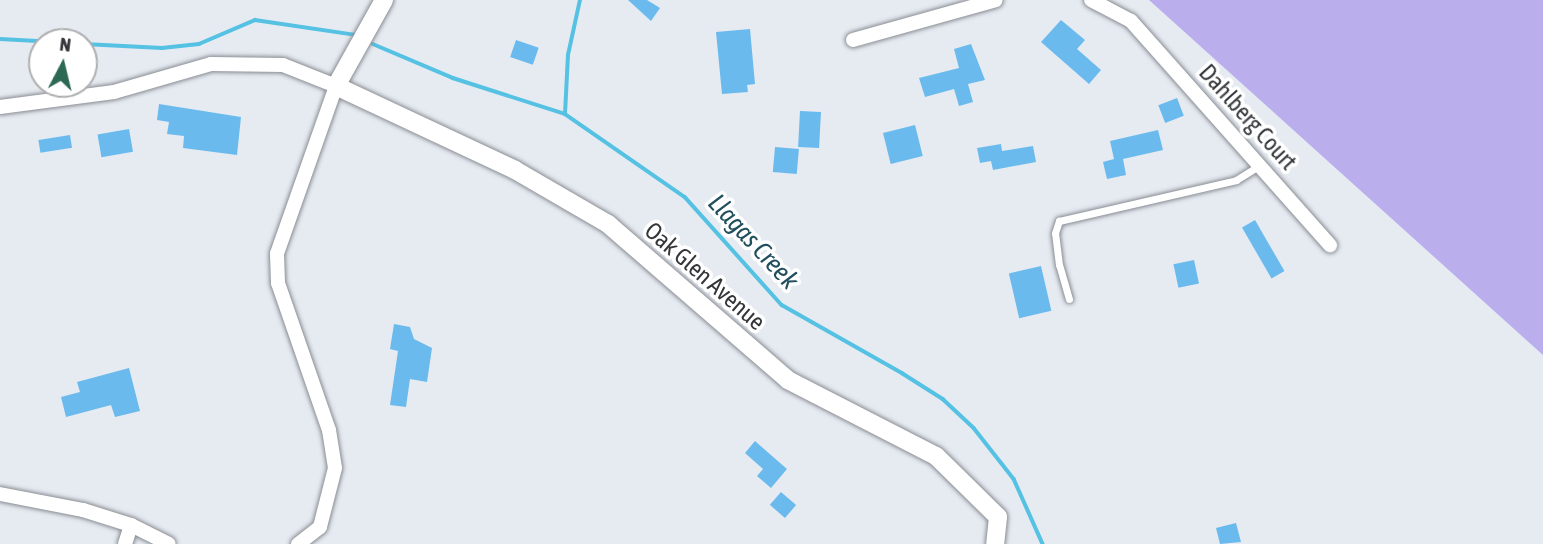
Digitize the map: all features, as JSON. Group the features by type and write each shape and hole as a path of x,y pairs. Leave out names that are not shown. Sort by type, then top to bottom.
{"street":[{"path":"298,544 320,527 335,468 329,430 278,284 277,254 336,86 384,0"},
{"path":"853,40 996,0"},
{"name":"Dahlberg Court","path":"1091,0 1131,22 1330,244"},
{"path":"0,107 114,92 211,64 283,65 336,86"},
{"name":"Oak Glen Avenue","path":"336,86 515,170 608,224 788,380 936,456 999,517 995,544"},
{"path":"0,494 83,510 131,525 169,544"},
{"path":"125,544 131,525"}],"lane":[{"path":"1069,299 1059,265 1055,233 1059,221 1236,180 1260,164"}],"shaded area":[{"path":"1149,0 1543,0 1543,355"}],"building":[{"path":"628,0 647,0 660,8 651,21"},
{"path":"1061,20 1085,40 1077,49 1101,70 1089,84 1041,42"},
{"path":"750,29 755,84 747,85 748,92 722,94 716,32"},
{"path":"516,40 539,48 533,65 510,57"},
{"path":"971,44 985,80 968,84 973,102 959,106 954,89 925,97 919,78 959,68 954,49"},
{"path":"1177,98 1184,116 1165,123 1158,105"},
{"path":"159,104 241,117 237,155 183,148 184,136 167,134 169,122 157,120"},
{"path":"800,111 821,112 819,148 798,147"},
{"path":"915,125 923,156 891,164 883,133"},
{"path":"129,129 133,152 101,157 97,135"},
{"path":"1158,130 1163,150 1123,159 1126,175 1107,179 1103,162 1114,159 1110,141"},
{"path":"70,135 72,148 40,153 38,140"},
{"path":"1001,144 1002,151 1033,146 1036,162 993,170 991,161 980,163 977,148"},
{"path":"775,147 799,149 797,174 773,172"},
{"path":"1255,220 1284,271 1272,279 1242,228"},
{"path":"1194,260 1199,283 1178,288 1173,264"},
{"path":"1041,266 1051,311 1019,318 1009,273"},
{"path":"394,324 410,327 414,339 432,348 427,382 410,379 406,407 390,405 398,351 390,349"},
{"path":"129,368 140,411 115,417 111,405 66,417 61,397 80,392 77,382"},
{"path":"755,441 787,469 771,488 757,476 763,469 745,453"},
{"path":"781,492 796,505 785,518 770,505"},
{"path":"1236,523 1241,542 1220,544 1216,528"}],"waterway":[{"path":"565,114 568,55 580,0"},
{"name":"Llagas Creek","path":"98,45 162,48 199,44 255,20 357,35"},
{"name":"Llagas Creek","path":"0,39 28,40"},
{"name":"Llagas Creek","path":"373,44 453,78 565,114 685,197 782,305 943,399 974,428 1014,479 1043,544"}]}
